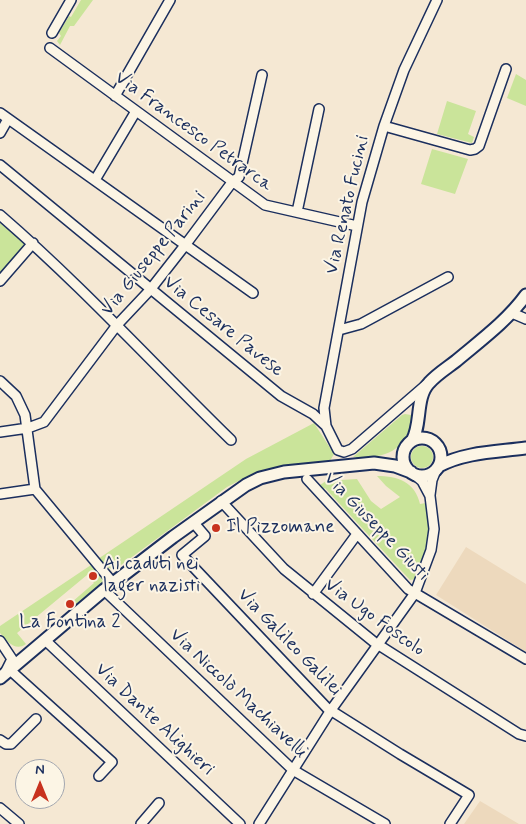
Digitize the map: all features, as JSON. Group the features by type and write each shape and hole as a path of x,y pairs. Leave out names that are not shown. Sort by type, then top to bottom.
{"main road":[{"path":"4,675 109,586 246,484 274,474 374,463 394,457 404,451 412,441 417,429 420,408 428,384 512,313 526,295"},
{"path":"420,408 426,430 441,457 437,468"},
{"path":"412,441 422,438 450,454 472,455"},
{"path":"374,463 395,466 413,474 426,476 453,460 472,455 526,448"},
{"path":"404,451 404,460 408,469 413,474"}],"street":[{"path":"52,33 71,0"},
{"path":"115,96 170,0"},
{"name":"Via Renato Fucini","path":"326,426 324,408 357,226 384,126 412,52 437,0"},
{"name":"Via Francesco Petrarca","path":"50,48 265,205 357,226"},
{"path":"384,126 470,150 475,149 478,146 506,69"},
{"name":"Via Giuseppe Parini","path":"28,428 44,422 117,325 150,290 233,181 239,177 262,75"},
{"path":"296,212 319,109"},
{"path":"95,180 136,111"},
{"path":"0,113 253,293"},
{"path":"0,133 8,119"},
{"name":"Via Cesare Pavese","path":"0,165 281,396 312,414 326,426"},
{"path":"0,215 33,243 231,440"},
{"path":"0,281 33,243"},
{"path":"339,330 361,324 448,277"},
{"path":"512,313 526,319"},
{"path":"0,381 19,401 25,415 35,489 0,494"},
{"path":"326,426 335,445 341,452 347,451 428,384"},
{"path":"402,406 420,408"},
{"path":"312,414 324,408"},
{"path":"0,432 28,428"},
{"path":"259,824 331,710 415,593 427,564 433,540 434,523 430,496 432,480 437,468"},
{"path":"413,474 422,481 430,496"},
{"name":"Via Giuseppe Giusti","path":"307,479 408,589 526,659"},
{"name":"Via Niccolò Machiavelli","path":"35,489 109,586 293,770 385,824"},
{"name":"Via Ugo Foscolo","path":"221,501 284,569 378,645 519,734 526,736"},
{"name":"Via Galileo Galilei","path":"193,522 205,536 182,556 331,710 469,795 450,824"},
{"path":"313,594 357,534"},
{"name":"Via Dante Alighieri","path":"45,640 240,824"},
{"path":"0,641 12,659 4,675 112,762 99,776"},
{"path":"0,740 6,744 11,744 36,719"},
{"path":"141,824 159,803"},
{"path":"0,808 20,824"}],"shaded area":[{"path":"466,547 526,584 526,652 436,595"},
{"path":"480,801 519,824 464,824"}],"green space":[{"path":"81,0 93,0 74,26 70,26 60,45 57,41 61,36 59,33"},
{"path":"516,74 526,80 526,106 507,98"},
{"path":"447,101 476,111 468,134 474,137 472,143 437,134"},
{"path":"432,149 468,159 455,194 421,184"},
{"path":"0,223 26,245 0,274"},
{"path":"402,415 411,415 414,420 399,446 392,451 377,456 356,459 356,457 353,457"},
{"path":"314,423 334,454 330,461 266,469 252,474 227,487 117,568 106,567 98,559 246,459"},
{"path":"422,446 430,449 433,457 430,465 422,468 414,465 411,457 414,449"},
{"path":"377,476 392,477 410,485 418,496 420,504 426,503 427,542 415,579 410,580 325,488 321,491 320,485 326,481 357,479 371,501 381,509 400,497"},
{"path":"91,565 104,582 76,605 72,602 94,583 87,575 17,633 26,644 18,647 15,646 8,642 0,633 0,626"}],"place":[{"name":"Il Pizzomane","path":"216,528"},
{"name":"Ai caduti nei lager nazisti","path":"93,576"},
{"name":"La Fontina 2","path":"70,604"}]}
